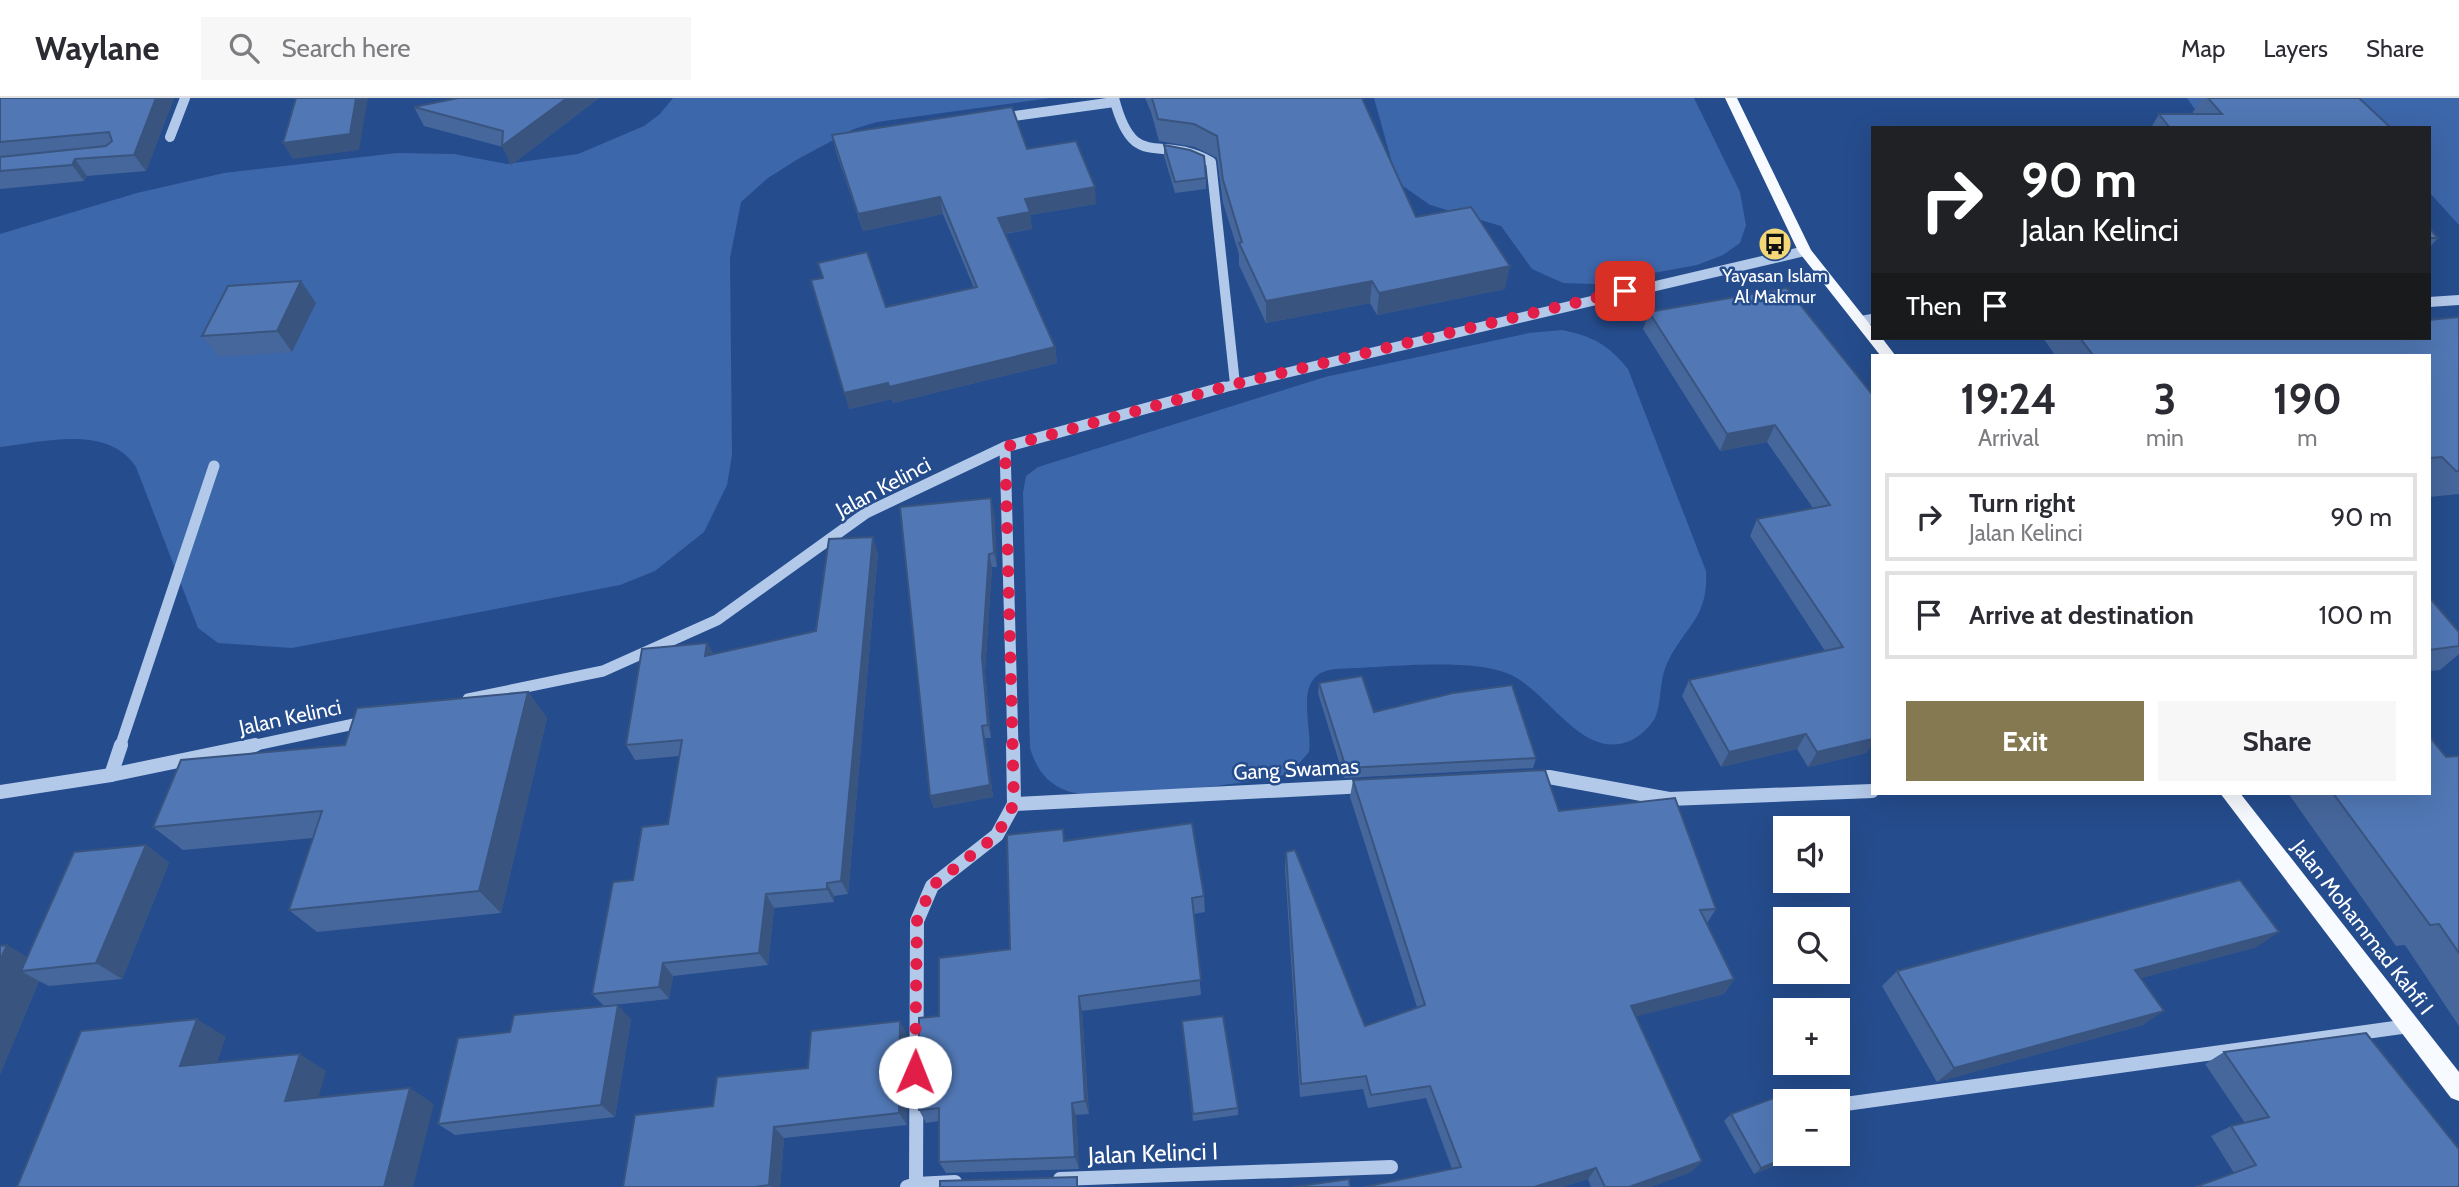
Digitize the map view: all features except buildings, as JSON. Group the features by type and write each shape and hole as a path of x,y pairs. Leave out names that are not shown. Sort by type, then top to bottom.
{"main road":[{"path":"1731,98 1805,251 1867,320"},
{"path":"1876,340 1887,354"},
{"name":"Jalan Mohammad Kahfi I","path":"2231,795 2459,1090"}],"street":[{"path":"170,137 185,98"},
{"path":"993,119 1114,100 1124,134 1140,148 1201,154 1211,162 1235,384"},
{"name":"Jalan Kelinci","path":"453,703 603,671 717,620 866,513 1005,447 1235,384 1805,251"},
{"path":"2431,302 2459,300"},
{"path":"972,1182 912,1185 917,921 932,886 997,835 1014,804 1005,447"},
{"path":"111,775 214,467"},
{"name":"Jalan Kelinci","path":"0,792 111,775 385,717"},
{"path":"1521,778 1549,777 1670,799 1871,791"},
{"name":"Gang Swamas","path":"1014,804 1384,785"},
{"path":"1850,1103 2409,1026"},
{"name":"Jalan Kelinci I","path":"1042,1179 1391,1167"}],"shaded area":[{"path":"673,98 1050,98 877,122 854,129 768,178 741,202 730,258 732,455 727,485 704,532 655,571 620,585 292,648 218,643 198,628 136,467 124,454 109,445 92,440 55,440 0,447 0,234 137,193 224,173 397,153 454,154 507,164 578,154 644,126 660,114"},
{"path":"1374,98 1694,98 1740,192 1746,225 1740,243 1723,255 1697,265 1594,284 1563,283 1532,269 1501,226 1430,205 1403,186 1396,177"},
{"path":"2187,98 2459,98 2459,225 2431,194 2431,126 2369,126 2350,104 2194,108"},
{"path":"1562,330 1599,343 1628,369 1706,571 1706,588 1699,613 1672,653 1662,679 1655,718 1642,733 1632,740 1614,745 1598,742 1582,734 1524,683 1509,674 1492,669 1449,665 1335,669 1321,673 1313,680 1308,690 1309,752 1295,768 1283,775 1208,787 1139,793 1083,794 1067,791 1053,784 1043,774 1030,748 1023,493 1026,476 1038,467 1325,377 1529,333"}],"place":[{"name":"Yayasan Islam Al Makmur","path":"1775,244"}],"route":[{"path":"915,1072 917,921 932,886 997,835 1014,804 1005,447 1235,384 1625,291"}]}
